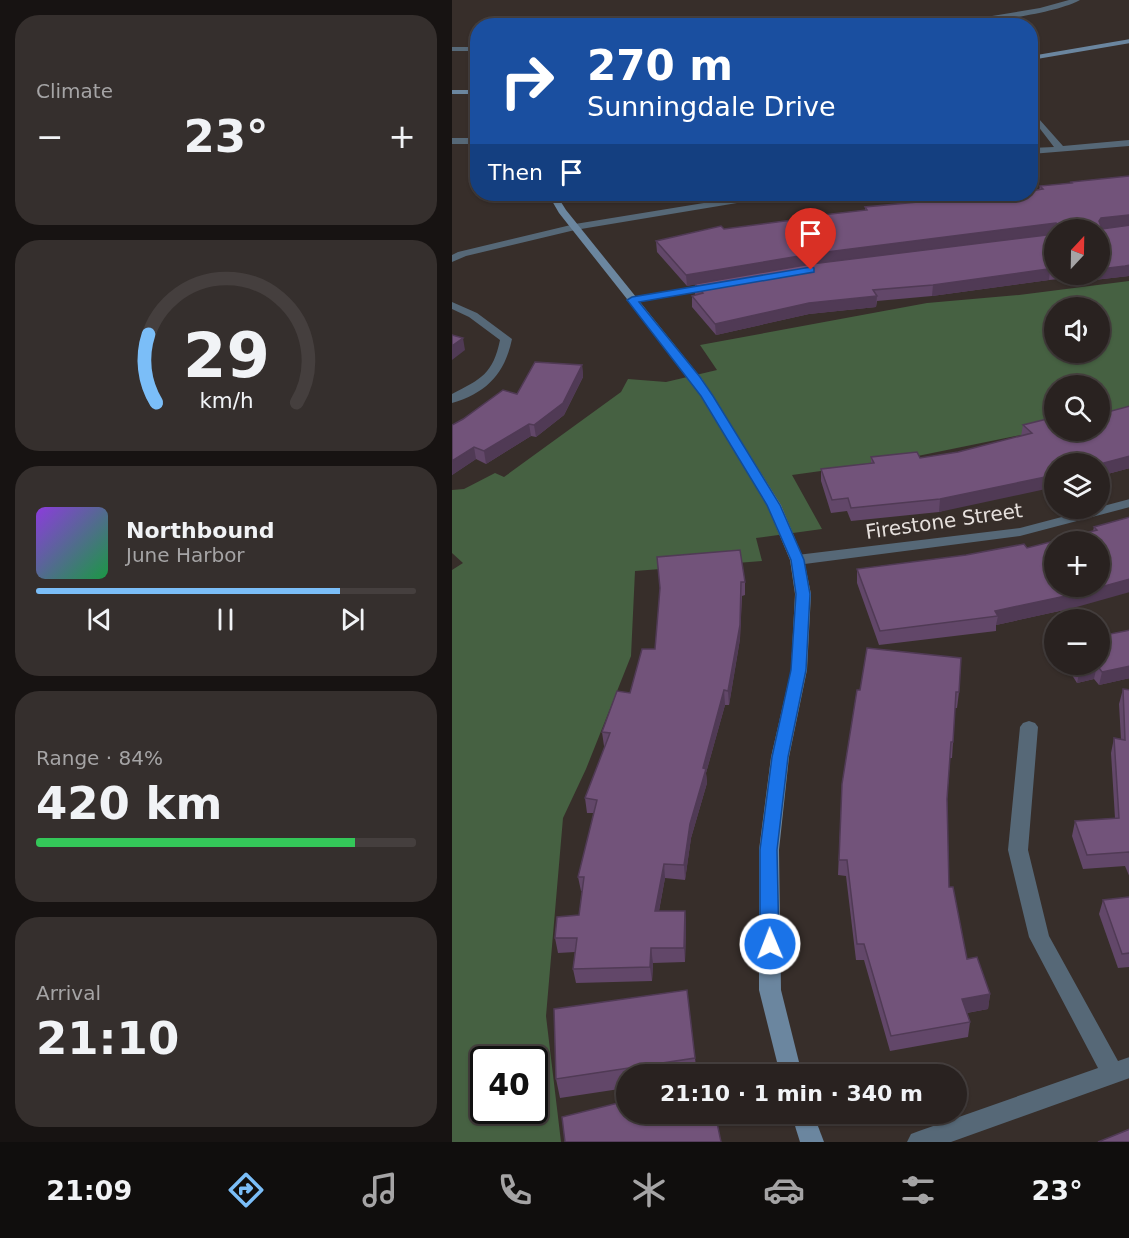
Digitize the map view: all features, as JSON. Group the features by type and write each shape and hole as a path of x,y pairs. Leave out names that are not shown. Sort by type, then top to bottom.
{"street":[{"path":"987,18 1040,10 1077,0"},
{"path":"1038,57 1130,40"},
{"path":"452,49 470,49"},
{"path":"452,92 470,92"},
{"path":"1038,121 1059,147"},
{"path":"452,141 470,141"},
{"path":"1038,150 1130,143"},
{"path":"556,201 696,379 774,505 797,560 803,594 798,670 780,757 768,850 770,990 788,1064"},
{"path":"452,259 462,254 575,227 735,201"},
{"path":"632,300 728,284"},
{"path":"452,305 473,315 506,339 503,357 493,376 452,399"},
{"name":"Firestone Street","path":"797,560 1020,532 1130,503"},
{"path":"919,1142 1121,1070 1039,937 1018,850 1029,727"},
{"path":"806,1124 812,1142"}],"green space":[{"path":"1129,281 1129,408 1110,413 1110,375 1044,375 1044,430 893,461 792,475 822,529 756,538 762,561 635,571 631,656 586,769 563,818 546,1016 561,1142 452,1142 452,570 463,563 452,553 452,490 464,489 495,473 504,477 621,392 628,379 666,382 717,370 700,345 927,303 1019,295"}],"building":[{"path":"1130,176 1130,215 1100,219 1044,219 1044,225 811,254 686,275 656,241 721,226 724,229 867,210 865,207 929,201 1038,201 1038,190 1043,189 1040,186"},
{"path":"1130,225 1130,265 1110,268 1110,228"},
{"path":"1044,235 1044,270 933,285 873,290 877,296 809,303 715,324 692,296 703,293 695,284 811,264"},
{"path":"452,335 463,338 452,346"},
{"path":"535,362 582,365 563,403 534,425 529,424 484,451 474,447 452,461 452,425 503,390 517,394"},
{"path":"1130,406 1130,456 1110,461 1110,453 1044,453 1044,477 940,499 851,508 848,498 832,500 821,469 874,463 871,457 917,452 920,458 958,452 1032,433 1023,425 1044,420 1044,441 1110,441 1110,411"},
{"path":"1130,517 1130,579 1110,584 1110,531 1093,531 1097,530 1094,527"},
{"path":"1024,544 1027,548 1044,544 1044,597 1061,597 995,611 998,616 880,631 857,569 966,555"},
{"path":"740,550 745,582 741,582 740,625 728,691 724,690 703,768 706,769 690,824 684,865 664,864 655,911 685,911 684,948 651,948 650,967 573,969 577,938 555,938 557,917 579,915 584,877 578,877 597,800 585,798 610,733 602,732 617,691 630,693 642,649 655,649 660,588 657,557"},
{"path":"1130,630 1130,666 1110,670 1110,634"},
{"path":"867,648 961,658 947,799 949,887 953,887 967,959 977,957 990,994 962,999 970,1022 891,1036 864,944 857,944 847,860 839,860 842,784 857,690 860,690"},
{"path":"1123,689 1130,690 1130,854 1129,852 1087,855 1075,821 1119,818 1114,738 1125,740"},
{"path":"1130,897 1130,953 1122,954 1103,900"},
{"path":"687,990 695,1058 655,1064 616,1064 616,1070 556,1079 554,1009"},
{"path":"616,1104 616,1124 717,1124 721,1142 565,1142 562,1117"},
{"path":"1130,1129 1130,1142 1098,1142"}],"route":[{"path":"770,944 768,850 780,757 798,670 803,594 797,560 774,505 707,396 632,300 811,270"}]}
